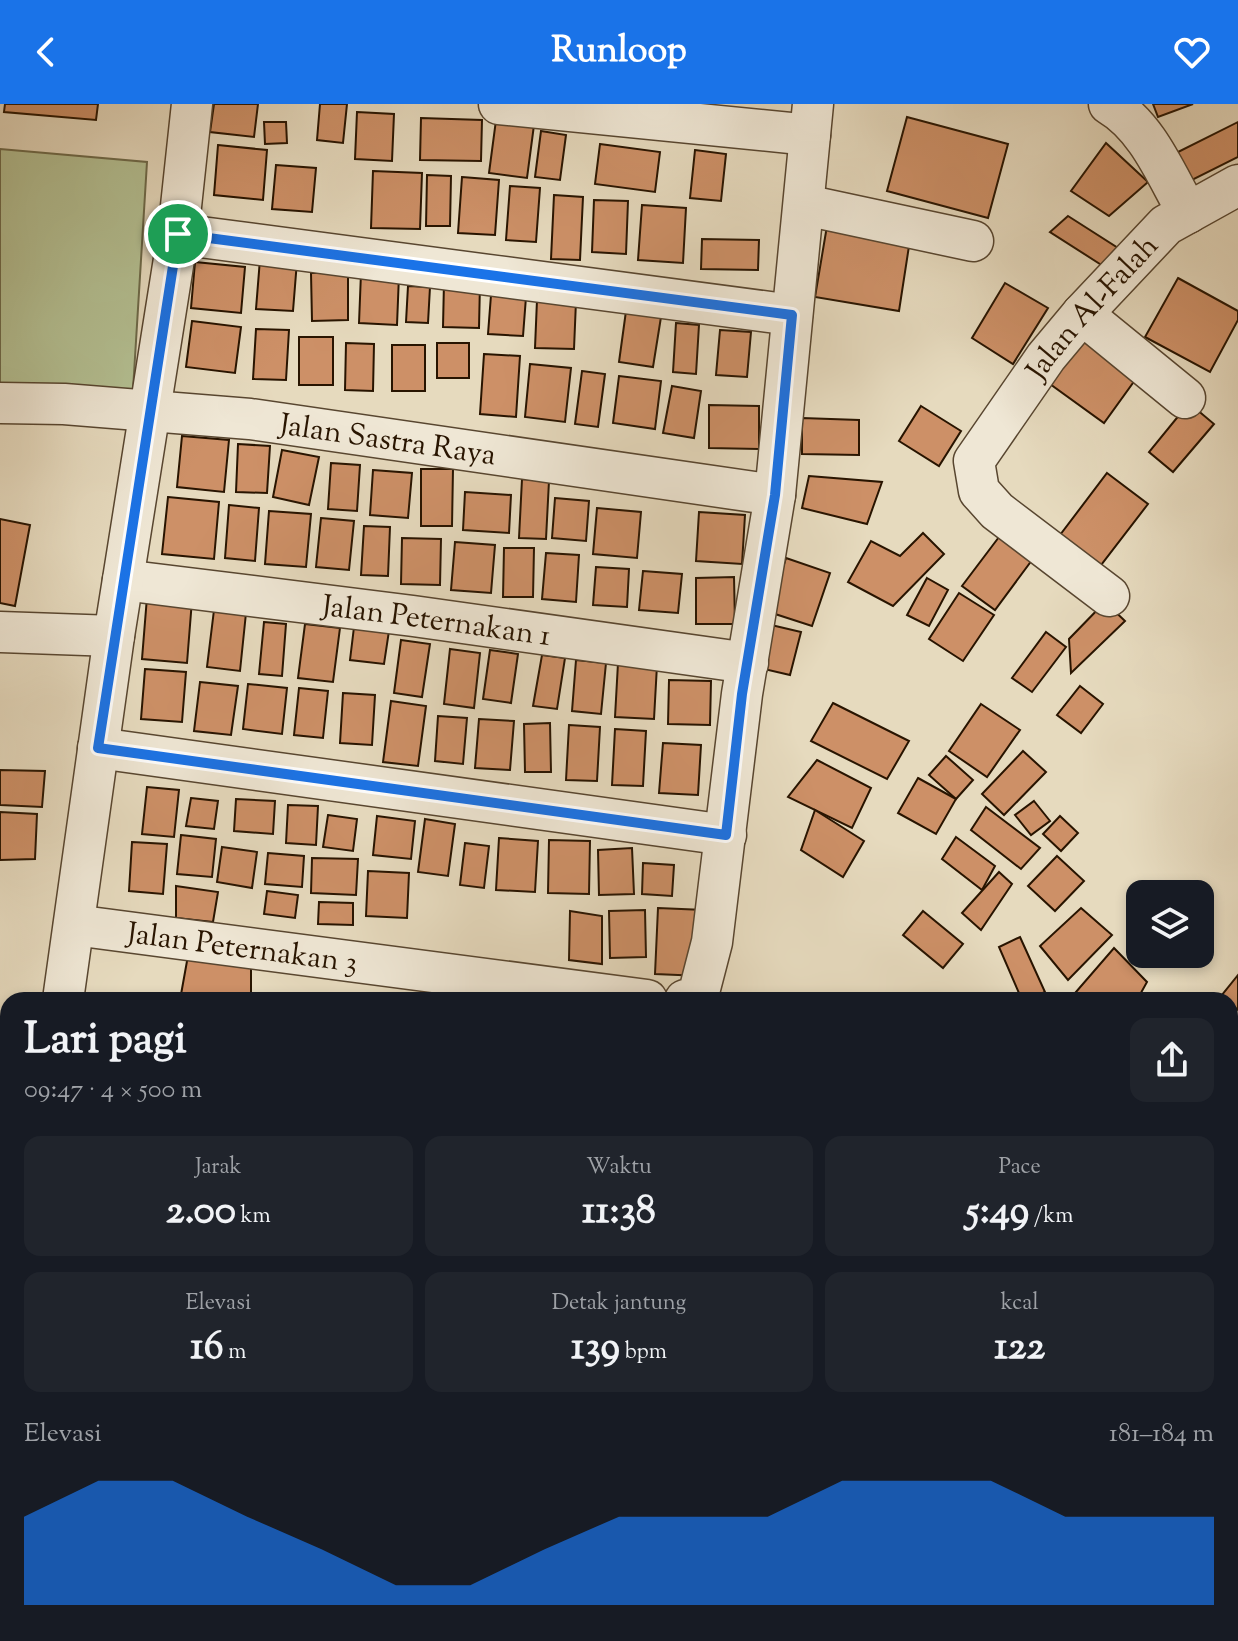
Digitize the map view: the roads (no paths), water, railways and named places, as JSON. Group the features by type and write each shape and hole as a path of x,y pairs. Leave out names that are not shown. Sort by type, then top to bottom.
{"street":[{"path":"64,992 114,636 178,234 192,104"},
{"path":"499,104 811,120 775,495 742,694 712,942 693,992"},
{"path":"1109,104 1124,113 1141,131 1188,213"},
{"name":"Jalan Al-Falah","path":"1109,596 997,511 979,491 974,461 1046,357 1166,225 1238,185"},
{"path":"805,205 973,241"},
{"path":"178,234 792,315"},
{"path":"1082,314 1185,398"},
{"name":"Jalan Sastra Raya","path":"0,403 64,404 250,419 775,495"},
{"name":"Jalan Peternakan 1","path":"123,580 413,616 748,663"},
{"path":"0,632 114,636"},
{"path":"98,748 726,835"},
{"name":"Jalan Peternakan 3","path":"74,925 586,992"}]}
